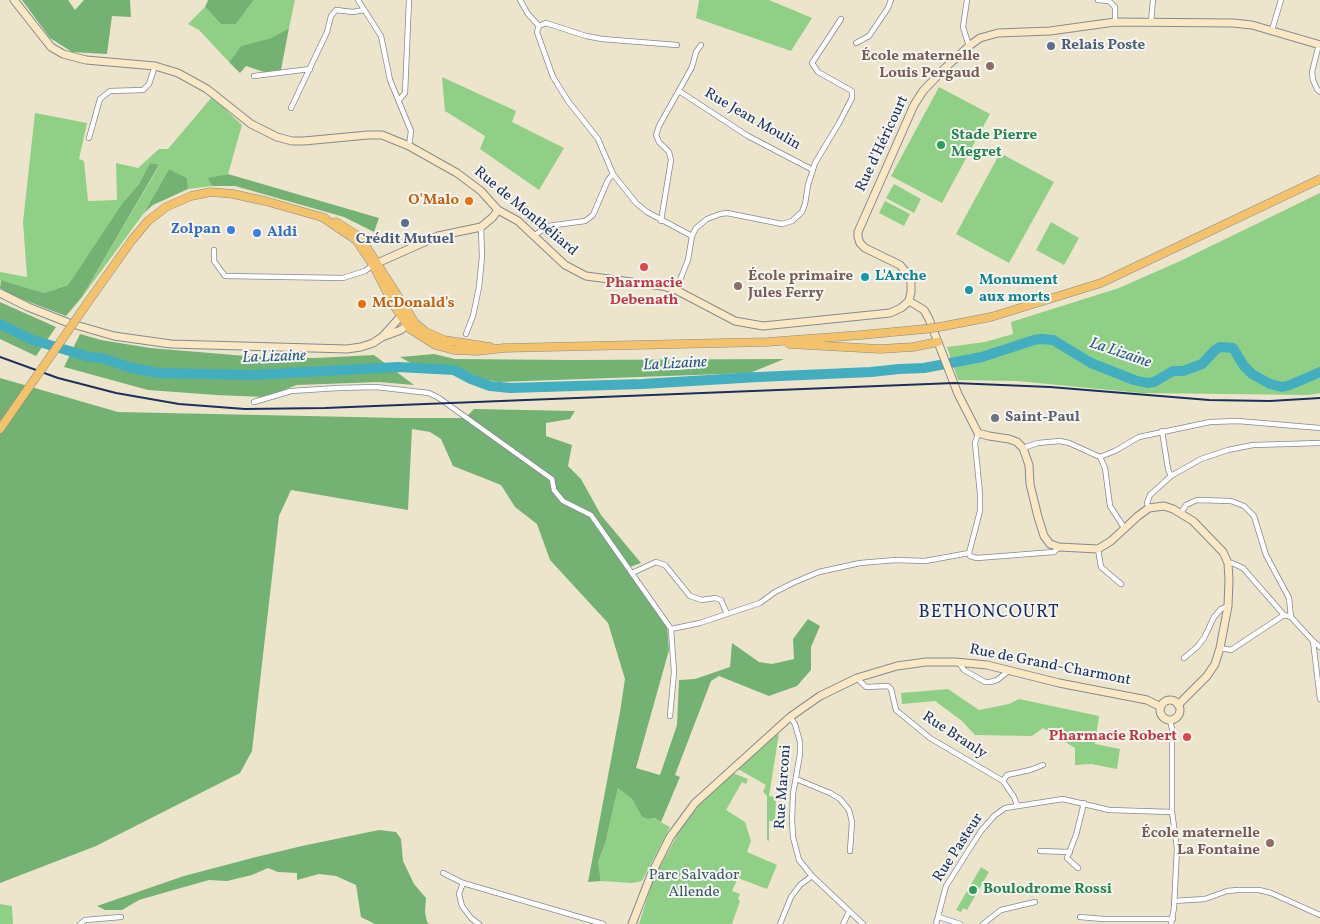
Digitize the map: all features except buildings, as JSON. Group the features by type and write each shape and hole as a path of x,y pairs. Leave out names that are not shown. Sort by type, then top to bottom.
{"main road":[{"path":"0,429 132,240 148,221 166,208 191,196 211,192 265,201 337,222 360,237 409,323 444,340 504,348 767,342 861,336 928,326 939,327 991,317 1101,283 1320,179"},
{"path":"767,342 880,349 939,345"}],"street":[{"name":"Rue de Montbéliard","path":"14,0 51,47 63,54 86,60 155,66 192,80 207,89 251,124 277,137 292,141 304,141 382,135 409,146 457,173 481,190 498,210 518,221 565,265 586,276 662,286 676,290 735,321 763,326 890,313 909,302"},
{"path":"358,0 381,36 390,80 411,131 409,146"},
{"path":"399,100 405,92 409,0"},
{"path":"520,0 528,14 539,26"},
{"path":"856,43 869,36 888,8 891,0"},
{"path":"967,0 963,27 969,46"},
{"path":"1098,0 1109,1 1115,8 1115,22"},
{"path":"1151,22 1153,0"},
{"path":"1272,30 1281,0"},
{"path":"291,108 327,32 331,16 336,10 353,12 364,10"},
{"path":"676,290 688,260 692,236 696,228 707,219 720,214 727,214 782,224 792,221 799,216 804,208 808,185 820,152 839,123 852,98 852,91 818,72 812,63 841,19"},
{"name":"Rue d'Héricourt","path":"909,302 911,282 905,271 900,265 865,248 860,243 858,232 914,105 923,91 945,68 980,38 998,33 1050,31 1115,22 1233,23 1272,30 1319,45"},
{"path":"539,26 546,23 586,36 602,39 677,45"},
{"path":"539,26 538,32 553,77 568,101 598,139 613,174 646,212 692,236"},
{"path":"661,221 671,160 669,152 656,134 701,45"},
{"path":"1319,45 1312,72 1313,80 1320,92"},
{"path":"90,138 100,99 110,91 143,90 149,84 155,66"},
{"path":"254,76 310,69"},
{"name":"Rue Jean Moulin","path":"679,91 748,136 813,170"},
{"path":"535,235 548,226 585,221 593,215 608,180 613,174"},
{"path":"214,250 214,261 226,276 343,278 365,271 376,264 438,236 481,227 498,210"},
{"path":"466,334 473,316 479,287 482,257 481,227"},
{"path":"0,293 69,323 114,336 164,344 347,349 373,343 382,337 404,315"},
{"path":"909,302 924,310 928,326 939,345 966,411 978,433 975,443 980,511 969,553"},
{"path":"382,337 401,330 409,323"},
{"path":"254,402 291,392 338,388 376,387 423,392 436,396 552,479 554,490 563,501 591,515 671,629 674,672 670,716"},
{"path":"1100,457 1115,451 1139,437 1210,422 1238,421 1320,428"},
{"path":"1162,431 1168,469 1171,476"},
{"path":"978,433 1009,439 1017,442 1023,448 1029,465 1030,484 1044,536 1050,544 1059,547 1098,549 1111,541 1149,508 1164,506 1181,513 1192,521 1223,552 1228,563 1228,606 1220,648 1215,664 1207,676 1178,705"},
{"path":"1023,448 1038,443 1070,443 1100,457 1105,468 1110,506 1125,529"},
{"path":"1149,508 1147,502 1150,496 1171,476 1201,459 1228,450 1253,445 1320,443"},
{"path":"1181,513 1186,505 1197,500 1231,502 1244,506 1254,516 1266,554 1289,598 1291,616 1320,647"},
{"path":"969,553 970,556 977,558 1054,552 1059,547"},
{"path":"1098,549 1101,567 1120,584"},
{"path":"671,629 700,623 760,603 775,592 819,572 860,563 896,560 925,561 969,553"},
{"path":"632,572 656,562 665,565 690,596 702,600 715,598 721,600 727,614"},
{"path":"1228,563 1243,568 1284,615 1291,616"},
{"path":"1184,658 1204,638 1214,617 1221,609 1228,606"},
{"path":"1220,648 1231,650 1284,615"},
{"path":"1313,641 1320,699"},
{"name":"Rue de Grand-Charmont","path":"632,924 651,875 670,837 700,798 790,717 820,696 857,678 897,666 926,662 958,662 988,665 1098,692 1147,700 1161,707"},
{"path":"958,662 964,670 985,682 996,680 1010,670"},
{"name":"Rue Branly","path":"857,678 866,687 888,686 891,689 896,710 930,738 1003,781 1014,797 1016,805"},
{"path":"1170,700 1178,705 1179,714 1176,718 1170,720 1162,716 1161,707 1164,702 1170,700"},
{"name":"Rue Marconi","path":"790,717 795,724 800,742 793,794 793,837 799,860 812,876 863,924"},
{"path":"1080,917 1172,921 1177,848 1172,812 1172,730 1170,720"},
{"path":"1003,781 1007,775 1030,770 1043,764"},
{"path":"796,779 835,796 849,810 852,822 850,851"},
{"name":"Rue Pasteur","path":"936,924 946,886 981,831 1005,808 1063,799 1109,810 1172,812"},
{"path":"1078,868 1067,858 1084,804"},
{"path":"1040,851 1070,852"},
{"path":"444,873 463,883 591,923 603,924"},
{"path":"780,924 787,905 800,885 812,876"},
{"path":"463,883 459,894 462,906 471,918 479,924"},
{"path":"1174,902 1205,899 1232,890 1259,890 1320,915"},
{"path":"983,924 1001,910 1035,902"},
{"path":"843,924 849,912"},
{"path":"80,924 85,920 121,917"},
{"path":"939,917 960,924"}],"green space":[{"path":"22,0 68,0 75,10 84,0 130,0 131,17 112,16 107,54 72,52 50,38"},
{"path":"208,0 254,0 236,24 221,24 205,7"},
{"path":"254,0 295,0 289,28 271,38 241,46 229,62 199,30 188,24 205,7 221,24 236,24"},
{"path":"699,0 769,0 812,18 791,51 696,18"},
{"path":"289,28 281,70 264,72 246,66 240,73 229,62 241,46 271,38"},
{"path":"442,77 516,111 512,122 564,148 539,190 480,149 485,136 445,111"},
{"name":"Stade Pierre Megret","path":"939,87 990,114 942,203 891,176"},
{"path":"212,97 242,125 228,174 209,178 212,186 188,189 187,178 169,169 144,213 82,297 159,166 150,163 139,184 121,205 68,285 44,293 0,281 0,272 27,277 23,222 35,113 87,123 79,159 84,161 88,201 117,200 116,163 138,168 159,149 168,149"},
{"path":"1000,153 1054,182 1009,263 956,234"},
{"path":"150,163 159,165 82,297 66,316 11,295 0,288 1,280 44,293 68,285 121,205 139,184"},
{"path":"169,169 187,178 188,189 153,205 144,213"},
{"path":"228,174 379,218 374,232 344,217 235,186 212,186 208,178"},
{"path":"894,184 921,199 914,213 886,198"},
{"path":"1320,193 1320,393 1309,395 1141,393 1017,381 958,380 947,347 985,342 1013,334 1011,322 1119,288 1178,262"},
{"path":"885,201 910,214 904,226 879,213"},
{"path":"1051,222 1079,238 1064,265 1036,250"},
{"path":"0,302 56,327 36,356 0,339"},
{"path":"80,334 101,340 150,348 258,357 315,358 374,355 414,385 379,382 297,385 264,397 148,390 64,367"},
{"path":"434,354 455,359 784,359 750,373 499,382 482,379 460,368 446,365 414,365 400,357"},
{"path":"0,378 118,412 465,418 474,409 575,411 570,419 546,423 546,436 572,445 568,466 581,479 601,515 641,563 627,568 667,626 669,650 636,768 660,775 677,725 679,680 695,679 730,667 732,643 759,662 772,664 794,659 793,639 808,619 820,626 811,647 811,670 797,686 769,696 719,676 711,681 675,775 680,777 661,822 654,818 642,817 632,799 618,788 605,844 598,862 601,881 588,882 625,679 608,623 550,560 537,524 515,507 501,485 453,466 441,439 430,432 412,429 408,510 291,490 279,516 252,751 240,773 96,846 0,883"},
{"path":"948,689 979,710 1009,704 1019,699 1099,716 1095,744 1120,749 1117,769 1091,764 1075,765 1075,748 1043,728 1032,736 975,735 962,721 935,701 902,704 901,693"},
{"path":"779,733 769,796 776,797 775,821 769,821 769,841 767,840 767,796 763,792 766,785 738,769"},
{"name":"Parc Salvador Allende","path":"733,773 748,779 746,784 742,782 726,810 745,822 751,841 747,852 777,865 767,889 738,878 732,891 740,894 738,899 740,901 732,924 639,924 653,880 682,826 700,804"},
{"path":"618,788 632,799 642,817 653,818 670,827 642,881 632,883 601,881 598,862 605,844"},
{"path":"379,830 396,832 401,839 403,861 414,884 426,898 425,912 429,924 375,924 361,917 356,885 336,876 319,874 297,880 297,873 278,872 268,868 252,875 227,881 209,880 170,891 139,900 122,910 105,910 97,906 184,876 302,846"},
{"name":"Boulodrome Rossi","path":"981,867 989,872 967,910 963,908 961,912 956,910"},
{"path":"0,904 12,906 13,924 0,924"}],"waterway":[{"name":"La Lizaine","path":"0,324 30,339 89,357 102,358 128,367 158,373 253,375 398,367 454,370 490,386 510,388 642,384 924,368 982,357 1041,339 1053,340 1091,363 1134,380 1147,383 1154,382 1173,371 1183,371 1202,364 1220,347 1233,348 1244,366 1252,374 1270,384 1282,387 1320,372"}],"railway":[{"path":"0,357 58,378 116,393 179,404 245,409 325,408 954,383 1050,387 1209,400 1270,401 1320,398"}],"place":[{"name":"Relais Poste","path":"1051,46"},
{"name":"École maternelle Louis Pergaud","path":"990,66"},
{"name":"Stade Pierre Megret","path":"941,145"},
{"name":"O'Malo","path":"469,201"},
{"name":"Crédit Mutuel","path":"405,223"},
{"name":"Zolpan","path":"231,230"},
{"name":"Aldi","path":"257,233"},
{"name":"Pharmacie Debenath","path":"644,267"},
{"name":"L'Arche","path":"865,277"},
{"name":"École primaire Jules Ferry","path":"738,286"},
{"name":"Monument aux morts","path":"969,290"},
{"name":"McDonald's","path":"362,304"},
{"name":"Saint-Paul","path":"995,418"},
{"name":"Pharmacie Robert","path":"1187,737"},
{"name":"École maternelle La Fontaine","path":"1270,843"},
{"name":"Boulodrome Rossi","path":"973,890"}],"district":[{"name":"BETHONCOURT","path":"989,614"}]}
